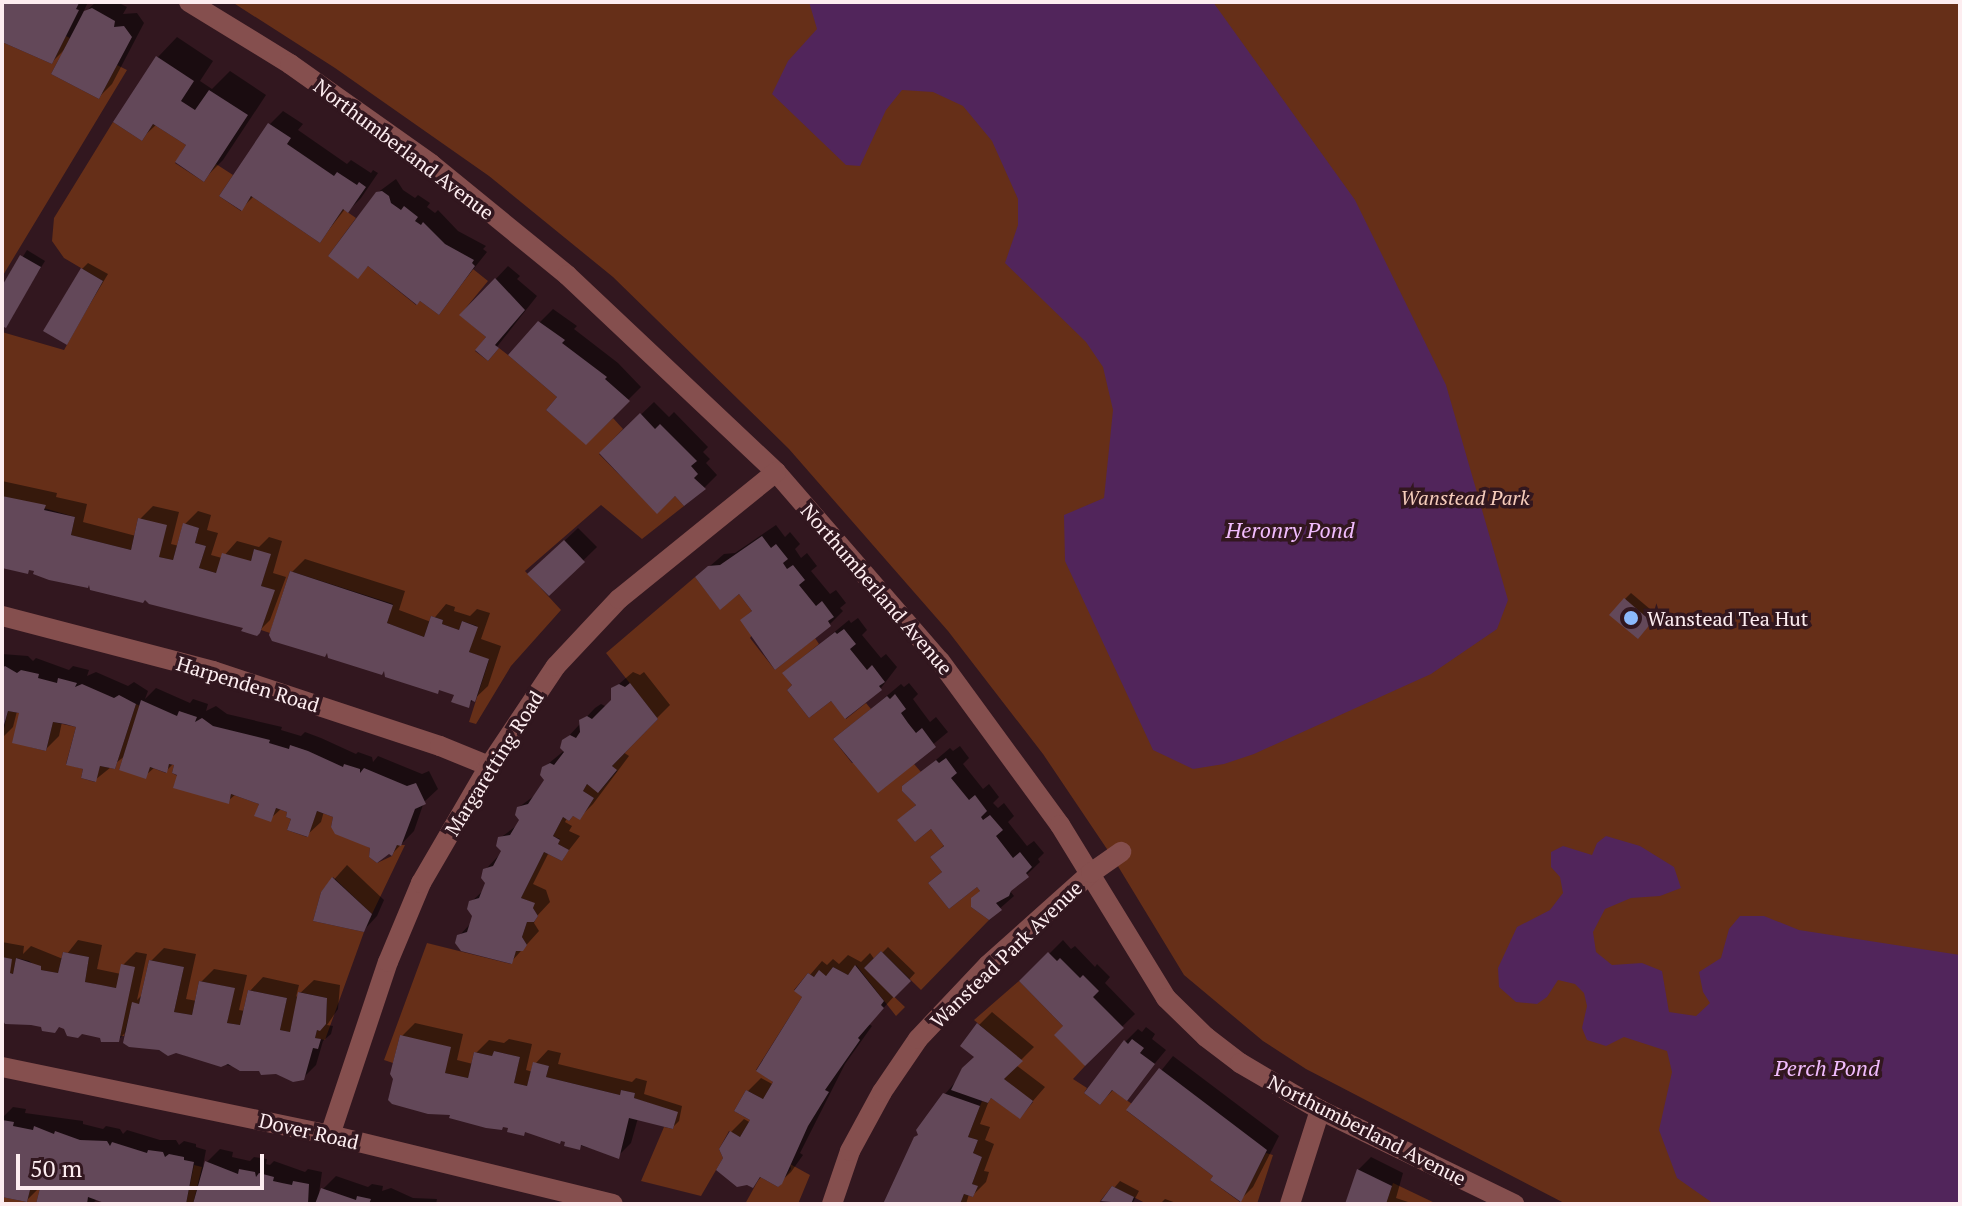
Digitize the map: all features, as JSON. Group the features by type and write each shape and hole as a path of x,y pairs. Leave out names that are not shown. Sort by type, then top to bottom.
{"street":[{"name":"Northumberland Avenue","path":"189,2 290,64 431,164 567,275 776,472 940,661 1007,748 1091,873 1166,998 1206,1037 1240,1063 1320,1110 1514,1204"},
{"name":"Margaretting Road","path":"330,1135 388,962 421,883 489,766 556,666 619,599 776,472"},
{"name":"Harpenden Road","path":"2,616 213,671 440,746 489,766"},
{"name":"Wanstead Park Avenue","path":"832,1204 850,1151 882,1092 918,1039 988,965 1091,873 1121,852"},
{"name":"Dover Road","path":"2,1067 330,1135 613,1204"},
{"path":"1290,1204 1320,1110"}],"green space":[{"name":"Wanstead Park","path":"232,2 1960,2 1960,1204 1566,1204 1306,1069 1263,1041 1184,975 1113,858 1043,754 948,631 789,449 613,277 489,176 335,68"},
{"path":"66,36 70,38 51,74 99,99 117,65 127,70 2,277 2,42 52,64"},
{"path":"113,122 142,141 153,124 186,145 175,163 204,182 216,164 233,175 219,196 241,211 251,196 320,243 343,209 356,218 328,256 368,266 416,305 420,301 439,315 473,269 488,281 460,315 486,337 475,351 488,361 499,348 508,355 557,397 546,410 586,444 613,418 623,429 599,454 657,513 675,496 684,506 642,539 601,505 525,571 561,610 511,666 476,724 469,722 489,660 469,652 477,626 462,621 459,630 431,616 424,637 387,623 393,604 290,571 270,633 261,630 274,590 261,586 270,555 254,549 251,561 216,573 199,568 206,546 195,543 199,528 183,524 173,560 159,557 138,518 131,550 71,535 75,517 2,496 2,332 64,350 103,281 64,258 52,241 54,218"},
{"path":"695,577 720,609 739,594 752,611 741,620 752,635 750,638 775,670 815,638 819,644 783,673 792,685 787,690 809,718 831,701 846,719 866,703 871,709 833,739 852,763 914,764 921,772 902,786 902,791 916,805 898,820 915,842 931,829 944,846 930,857 942,872 928,883 949,909 977,887 980,891 971,907 989,920 921,990 881,951 864,968 905,1007 896,1016 856,965 848,975 833,967 826,976 819,971 814,977 808,973 794,990 802,997 756,1070 773,1082 763,1099 746,1090 734,1111 750,1120 740,1137 729,1131 719,1149 723,1158 701,1196 641,1181 664,1127 673,1129 677,1113 634,1098 635,1093 621,1090 620,1095 546,1077 549,1066 533,1063 527,1086 514,1083 520,1057 494,1051 492,1056 474,1052 468,1078 445,1073 400,1035 393,1063 384,1060 427,943 511,964 516,951 527,945 522,937 527,922 534,922 538,916 533,908 534,903 521,898 544,852 562,861 568,850 558,844 560,839 553,836 563,817 569,821 573,816 580,819 594,798 583,791 587,784 599,792 617,771 612,766 658,719 606,653"},
{"path":"136,704 140,706 119,770 150,767 166,773 169,764 174,765 172,773 229,803 231,794 259,804 255,816 276,808 287,812 286,817 291,819 287,830 307,837 317,811 333,817 331,827 370,848 369,857 377,863 392,856 397,845 405,845 372,914 333,877 321,892 313,921 364,932 325,1040 315,1038 317,1030 326,1024 327,998 299,992 290,1032 280,1030 287,998 248,990 240,1025 227,1023 234,988 199,981 192,1015 174,1012 184,967 149,960 139,1004 132,1003 124,1036 120,1036 116,988 85,982 89,957 63,952 58,973 41,970 29,961 16,958 13,974 10,973 2,957 2,737 8,711 19,713 30,747 46,751 53,722 76,727 66,764 83,769 81,778 95,782 100,766 115,769"},
{"path":"1019,981 1063,1026 1085,1066 1073,1079 1087,1088 1084,1093 1100,1105 1112,1090 1132,1104 1127,1111 1213,1176 1210,1180 1240,1202 1266,1153 1273,1155 1257,1204 1147,1204 1112,1186 1098,1204 960,1204 964,1194 973,1197 977,1186 972,1184 982,1157 973,1153 978,1140 968,1137 982,1101 988,1103 991,1098 1020,1118 1033,1102 1004,1079 1022,1061 974,1020"},
{"path":"790,1164 810,1175 798,1204 745,1204 760,1177 778,1187 791,1169"},
{"path":"194,1165 202,1167 193,1204 186,1204"},
{"path":"1393,1183 1437,1204 1386,1204"},
{"path":"31,1186 40,1188 36,1204 2,1204 2,1197 27,1202"}],"water":[{"name":"Heronry Pond","path":"809,2 1213,2 1355,200 1446,385 1508,600 1497,629 1431,674 1254,754 1224,764 1193,769 1153,750 1065,561 1064,515 1104,498 1113,410 1103,367 1086,342 1005,263 1018,225 1018,199 992,141 963,106 933,92 902,90 886,110 860,166 846,165 772,94 788,61 817,29"},
{"name":"Perch Pond","path":"1606,836 1640,846 1674,867 1681,888 1660,896 1631,898 1605,909 1593,932 1596,952 1612,965 1642,963 1662,971 1669,1012 1696,1016 1710,1003 1703,992 1699,972 1721,958 1729,929 1740,916 1764,916 1799,930 1960,955 1960,1204 1714,1204 1677,1178 1659,1130 1672,1072 1667,1051 1624,1037 1606,1046 1587,1040 1582,1028 1587,1006 1584,993 1575,984 1558,980 1547,997 1537,1004 1516,1002 1499,987 1498,968 1517,927 1550,910 1563,893 1560,877 1551,867 1551,852 1563,846 1592,855 1597,843"}],"building":[{"path":"2,2 79,3 76,9 79,10 52,64 2,42"},
{"path":"92,8 115,21 114,27 124,26 132,37 99,99 51,74 84,11"},
{"path":"156,56 194,81 181,101 195,110 209,90 248,115 204,182 175,162 186,145 153,124 142,141 113,122"},
{"path":"268,123 291,138 287,144 334,176 337,172 366,187 348,213 343,209 320,243 251,196 242,211 219,196"},
{"path":"382,191 389,196 391,203 401,210 404,206 418,217 415,221 421,225 423,222 445,244 474,260 472,263 475,266 439,315 420,301 417,305 368,266 358,279 328,256 376,192"},
{"path":"20,255 41,267 6,328 2,326 2,286"},
{"path":"81,268 103,281 67,345 43,331"},
{"path":"495,278 525,310 495,345 499,348 488,361 475,350 486,337 459,315"},
{"path":"538,321 565,340 562,343 607,377 605,379 630,401 586,445 546,410 557,397 508,355"},
{"path":"640,413 655,429 660,424 697,461 691,466 698,474 694,478 706,489 684,506 675,496 657,514 599,453"},
{"path":"2,496 46,505 44,510 75,517 71,535 131,550 138,518 167,525 159,557 173,560 183,523 199,528 195,543 206,546 199,568 216,573 222,553 251,561 254,549 271,554 261,586 275,590 260,633 257,636 241,631 243,628 149,604 145,600 143,603 90,590 89,585 88,588 49,580 33,574 34,571 29,570 28,574 2,568"},
{"path":"762,536 771,548 776,544 788,559 783,563 787,569 793,565 805,580 799,585 816,606 822,601 834,617 828,621 831,626 775,670 740,620 752,611 739,594 720,610 695,577 708,566 720,565"},
{"path":"564,540 585,562 549,596 527,574"},
{"path":"290,571 393,605 387,623 424,637 431,616 459,630 462,621 478,627 469,652 489,659 475,702 471,700 469,708 451,702 454,695 439,690 438,694 385,677 384,671 382,675 328,658 327,653 325,657 272,641 269,635"},
{"name":"Wanstead Tea Hut","path":"1624,598 1652,622 1638,639 1609,615"},
{"path":"844,629 856,644 850,649 867,670 872,665 885,682 879,686 882,690 845,719 831,701 809,718 787,690 792,685 782,673 835,632 837,634"},
{"path":"5,666 17,673 21,670 39,674 38,678 57,683 58,678 77,683 75,687 82,684 114,698 119,695 136,704 115,769 100,766 96,782 81,778 83,769 66,765 76,727 65,724 53,722 46,751 12,743 19,713 8,711 2,732 2,668"},
{"path":"630,683 658,719 612,766 617,770 598,793 587,784 583,791 594,798 580,820 573,816 569,821 563,817 553,836 560,840 558,844 569,850 562,861 544,852 521,898 535,903 533,908 538,916 534,922 527,922 522,937 527,945 523,951 516,951 512,964 461,951 455,943 457,935 467,932 472,916 467,909 469,901 479,898 485,883 481,878 483,869 493,866 501,851 496,846 498,837 510,835 519,820 515,815 517,807 528,804 544,780 540,775 542,767 550,763 554,765 564,752 560,748 562,740 570,735 576,738 580,732 579,720 587,716 592,719 611,700 611,688 619,684 625,687"},
{"path":"895,694 906,709 901,713 908,723 916,733 922,728 936,747 878,793 833,739 887,696 890,699"},
{"path":"141,700 177,716 179,711 197,717 195,722 202,718 213,726 270,740 269,743 289,749 290,745 308,751 343,767 344,764 360,769 360,773 364,768 407,786 416,783 426,804 415,809 401,846 397,845 392,856 389,854 377,863 369,857 370,848 335,834 331,827 333,817 317,811 308,837 287,830 291,819 286,817 287,812 276,808 271,822 254,816 259,804 231,794 229,804 173,788 177,775 172,773 174,765 169,764 167,773 150,767 146,779 119,770"},
{"path":"946,758 957,773 951,778 969,800 975,795 987,811 981,817 983,820 990,815 1003,830 996,836 1013,858 1020,852 1032,867 1026,873 1029,877 1009,896 996,903 1002,910 989,920 971,907 971,898 980,891 977,887 949,909 928,883 942,872 930,857 944,846 931,829 915,842 897,820 916,805 902,791 902,786 936,760 939,763"},
{"path":"332,877 372,914 364,932 313,921 321,892"},
{"path":"881,951 911,981 894,998 864,968"},
{"path":"63,952 89,957 85,982 116,988 121,964 135,967 119,1042 101,1042 100,1038 82,1034 78,1038 67,1036 64,1029 59,1027 55,1033 31,1025 5,1024 2,1019 2,957 12,959 10,973 13,974 16,958 41,966 41,970 58,973"},
{"path":"1048,952 1057,961 1060,958 1080,978 1083,975 1099,991 1093,997 1124,1028 1085,1066 1054,1035 1063,1026 1019,981"},
{"path":"149,960 184,967 174,1012 192,1015 199,981 235,988 227,1023 240,1025 248,990 287,998 280,1030 290,1032 298,992 327,998 326,1024 320,1031 317,1030 315,1038 321,1039 318,1049 313,1048 304,1080 293,1082 276,1074 240,1071 228,1064 221,1067 176,1053 168,1056 159,1050 129,1047 123,1043 132,1002 139,1004"},
{"path":"855,965 884,1001 881,1005 884,1008 858,1038 860,1040 825,1090 829,1092 808,1126 782,1184 778,1187 760,1177 753,1188 747,1185 737,1187 716,1170 723,1158 719,1149 730,1131 740,1137 750,1120 734,1111 746,1090 763,1099 773,1082 756,1071 802,997 794,991 808,973 814,977 819,970 826,976 833,967 848,975"},
{"path":"977,1023 1023,1061 1004,1079 1033,1101 1020,1119 991,1098 988,1103 951,1090 962,1068 974,1057 960,1046"},
{"path":"400,1035 451,1047 445,1073 468,1078 474,1052 492,1056 494,1051 520,1057 514,1083 527,1086 533,1062 549,1066 546,1077 620,1095 621,1090 635,1093 634,1098 678,1112 673,1129 629,1118 619,1159 581,1145 580,1150 564,1146 565,1142 561,1141 560,1144 525,1132 524,1136 507,1132 508,1128 486,1128 449,1118 450,1115 428,1114 392,1104 388,1100 393,1079 390,1074"},
{"path":"1132,1039 1144,1048 1140,1053 1155,1064 1127,1101 1112,1090 1100,1105 1084,1093 1124,1040 1128,1044"},
{"path":"1159,1068 1267,1150 1241,1202 1210,1180 1213,1176 1126,1110"},
{"path":"943,1093 980,1106 968,1137 978,1140 973,1153 982,1157 972,1184 978,1186 973,1197 964,1194 960,1204 883,1204 914,1137 918,1135 916,1130"},
{"path":"2,1120 14,1122 13,1126 33,1130 34,1126 80,1140 107,1141 110,1146 112,1142 147,1153 148,1150 163,1152 165,1157 169,1154 184,1157 184,1160 194,1162 186,1204 107,1204 88,1197 87,1204 36,1204 40,1188 31,1186 27,1202 2,1197"},
{"path":"205,1161 238,1174 239,1169 255,1172 256,1177 259,1173 274,1177 273,1181 282,1183 292,1185 293,1181 309,1184 308,1204 193,1204"},
{"path":"1357,1169 1392,1186 1386,1204 1345,1204"},
{"path":"1112,1186 1134,1197 1131,1204 1101,1201"},
{"path":"321,1188 356,1200 357,1196 371,1199 369,1204 315,1204"}],"place":[{"name":"Wanstead Tea Hut","path":"1631,618"}]}
